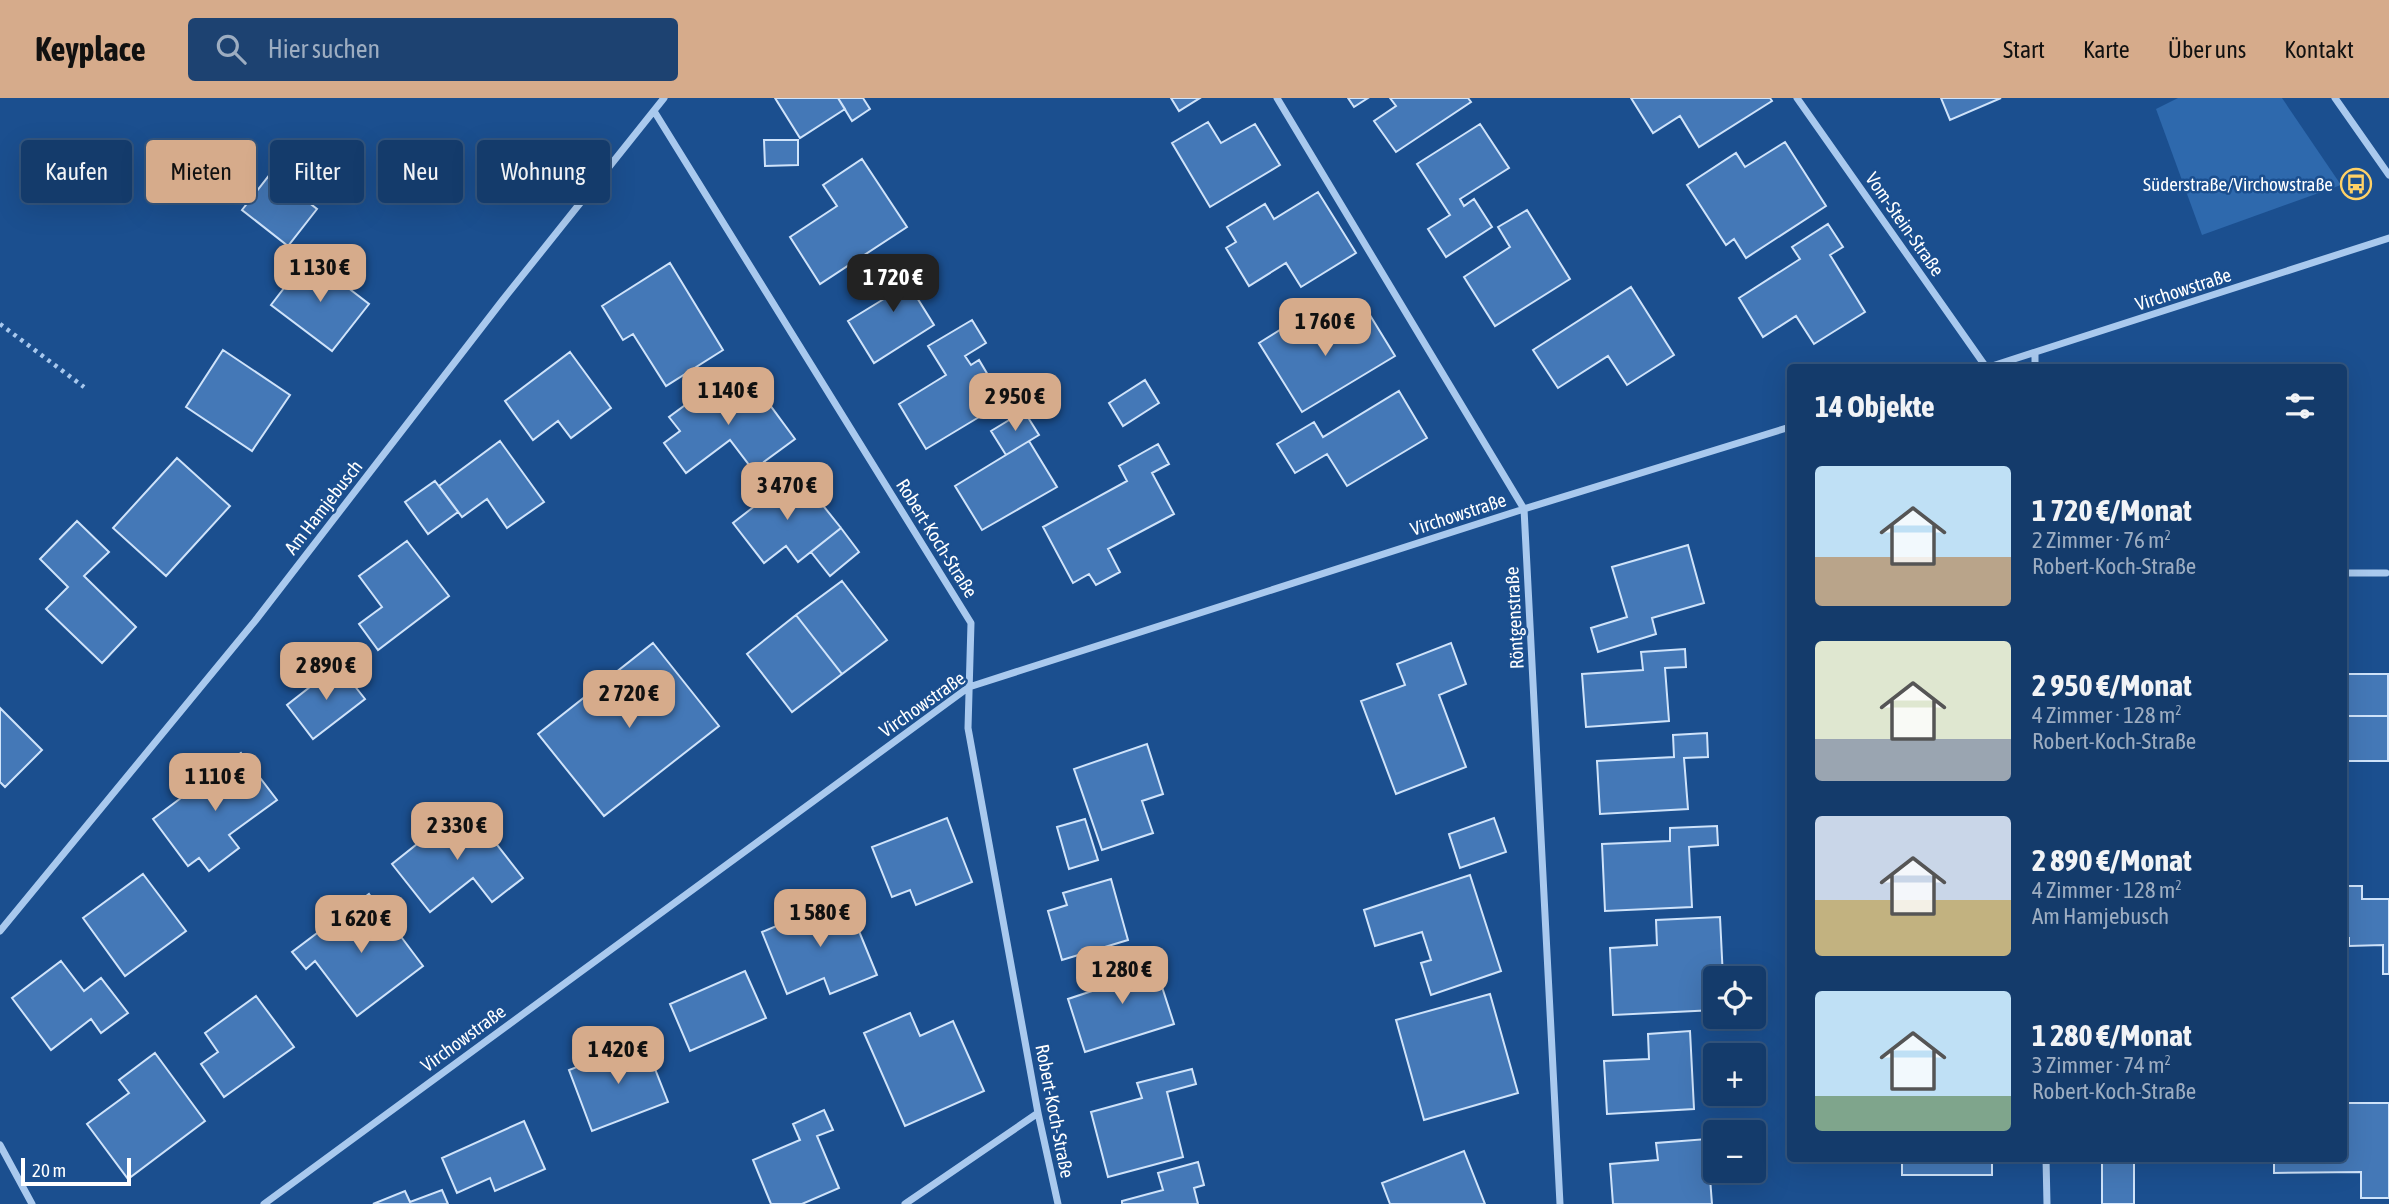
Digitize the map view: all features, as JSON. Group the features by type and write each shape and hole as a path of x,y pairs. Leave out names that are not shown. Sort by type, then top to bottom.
{"street":[{"name":"Am Hamjebusch","path":"0,931 255,621 502,301 664,98"},
{"name":"Röntgenstraße","path":"1278,98 1524,509 1560,1204"},
{"name":"Vom-Stein-Straße","path":"1797,98 1983,364"},
{"path":"2335,98 2389,175"},
{"name":"Robert-Koch-Straße","path":"654,111 971,623 968,728 1038,1113 1058,1204"},
{"name":"Virchowstraße","path":"2000,364 2389,238"},
{"path":"2035,354 2035,364"},
{"name":"Virchowstraße","path":"264,1204 969,687 1524,509 1787,429"},
{"path":"2347,573 2386,573"},
{"path":"905,1204 1038,1113"},
{"path":"0,1145 32,1204"},
{"path":"2046,1162 2047,1204"}],"path":[{"path":"0,324 84,387"}],"shaded area":[{"path":"2178,98 2282,98 2341,185 2202,235 2156,109"}],"building":[{"path":"775,98 838,98 845,109 800,138"},
{"path":"838,98 863,98 870,109 852,121"},
{"path":"1171,98 1200,98 1179,111"},
{"path":"1348,98 1368,98 1354,107"},
{"path":"1390,98 1468,98 1471,102 1396,152 1374,121 1396,106"},
{"path":"1631,98 1770,98 1772,101 1699,147 1680,116 1653,133"},
{"path":"1941,98 2001,98 1950,120"},
{"path":"1208,122 1221,143 1255,124 1280,165 1210,207 1172,143"},
{"path":"1480,124 1509,168 1460,199 1464,206 1474,199 1492,227 1446,257 1428,229 1450,215 1417,164"},
{"path":"764,140 798,140 798,165 765,166"},
{"path":"1785,142 1826,206 1746,258 1734,239 1726,245 1687,185 1736,153 1745,167"},
{"path":"862,159 907,227 820,284 790,237 837,206 823,185"},
{"path":"270,174 270,203 309,203 317,209 288,246 242,210 247,203 256,203 256,192"},
{"path":"1318,192 1356,253 1301,287 1286,263 1249,286 1226,248 1236,242 1227,227 1265,204 1274,219"},
{"path":"1527,210 1570,279 1495,326 1464,277 1510,247 1498,227"},
{"path":"1828,224 1843,247 1830,255 1865,312 1814,344 1796,316 1763,337 1739,298 1800,259 1792,247"},
{"path":"308,257 369,304 332,351 271,305"},
{"path":"911,259 924,280 911,288 934,325 874,363 848,321 887,297 876,281"},
{"path":"670,263 723,350 666,386 633,334 623,340 602,306"},
{"path":"1631,287 1674,355 1627,385 1608,356 1558,388 1533,350"},
{"path":"1368,312 1395,356 1302,412 1259,343 1304,315 1320,342"},
{"path":"972,320 986,343 965,356 971,365 979,360 1004,402 926,449 899,404 946,375 928,346"},
{"path":"223,350 290,395 252,451 186,407"},
{"path":"570,352 611,408 571,438 558,421 533,440 505,401"},
{"path":"750,378 795,439 753,470 730,440 686,473 664,443 680,431 669,417 711,386 722,400"},
{"path":"1145,380 1159,403 1123,426 1109,403"},
{"path":"1399,391 1427,438 1347,486 1327,454 1295,473 1277,444 1314,422 1323,437"},
{"path":"1024,411 1039,435 1006,455 991,431"},
{"path":"500,441 544,502 507,528 487,499 462,517 439,486"},
{"path":"1029,441 1057,487 982,530 955,486"},
{"path":"1158,444 1169,464 1152,473 1174,514 1108,549 1120,572 1096,585 1089,574 1073,583 1043,527 1127,481 1119,466"},
{"path":"177,458 230,506 166,576 113,528"},
{"path":"797,473 841,528 798,562 786,546 764,563 733,523"},
{"path":"435,481 458,512 428,534 405,502"},
{"path":"77,521 109,552 84,576 136,627 102,663 46,609 68,587 40,559"},
{"path":"841,528 859,552 830,576 811,552"},
{"path":"407,541 449,596 378,650 359,624 382,607 359,576"},
{"path":"1688,545 1704,603 1652,618 1656,634 1598,652 1591,628 1627,617 1612,567"},
{"path":"842,581 887,640 842,674 796,615"},
{"path":"796,615 842,674 792,712 747,654"},
{"path":"653,643 719,726 604,816 538,734"},
{"path":"1451,643 1466,684 1439,695 1466,767 1396,794 1361,701 1405,685 1397,664"},
{"path":"1685,649 1686,667 1665,668 1669,721 1586,727 1582,674 1643,670 1641,652"},
{"path":"338,665 365,699 313,739 287,705"},
{"path":"2347,674 2388,674 2388,716 2347,716"},
{"path":"0,708 42,750 5,787 0,782"},
{"path":"2347,716 2388,716 2388,761 2347,761"},
{"path":"1707,733 1708,757 1684,758 1688,809 1600,814 1597,761 1674,757 1673,735"},
{"path":"1147,744 1163,794 1142,801 1153,833 1102,850 1074,769"},
{"path":"241,753 277,800 229,835 239,848 209,871 199,858 188,866 153,819"},
{"path":"466,805 523,878 492,902 473,878 430,912 392,864"},
{"path":"947,818 972,882 916,905 910,890 892,897 872,847"},
{"path":"1494,818 1506,852 1460,868 1449,834"},
{"path":"1085,819 1098,860 1069,869 1057,827"},
{"path":"1717,826 1718,845 1689,847 1692,907 1605,911 1602,844 1670,841 1670,828"},
{"path":"143,874 186,931 125,976 83,918"},
{"path":"1470,875 1501,971 1431,995 1421,963 1431,960 1422,932 1375,946 1364,910"},
{"path":"1111,879 1128,940 1062,960 1048,911 1067,905 1063,893"},
{"path":"2347,886 2362,886 2362,899 2389,899 2389,974 2383,974 2383,945 2349,946"},
{"path":"369,894 423,966 357,1016 315,961 306,969 292,952"},
{"path":"845,897 877,975 830,994 824,978 787,994 762,932"},
{"path":"1720,917 1722,966 1703,966 1703,1011 1613,1015 1610,948 1657,945 1656,920"},
{"path":"1152,956 1174,1024 1085,1052 1068,999 1104,987 1099,973"},
{"path":"61,961 84,991 101,978 128,1013 101,1033 91,1019 51,1050 12,998"},
{"path":"745,971 766,1018 690,1051 670,1004"},
{"path":"1490,994 1518,1093 1424,1120 1396,1020"},
{"path":"256,996 294,1047 224,1097 201,1064 218,1052 205,1033"},
{"path":"910,1013 920,1036 953,1021 984,1091 905,1126 864,1033"},
{"path":"1690,1031 1694,1109 1607,1114 1604,1061 1649,1059 1648,1034"},
{"path":"644,1041 668,1102 592,1131 569,1070"},
{"path":"155,1053 205,1121 128,1179 87,1124 129,1093 119,1080"},
{"path":"1192,1069 1196,1084 1167,1092 1183,1157 1108,1177 1091,1112 1142,1098 1137,1083"},
{"path":"2347,1103 2389,1103 2389,1198 2361,1198 2361,1172 2274,1173 2274,1162 2347,1162"},
{"path":"824,1110 833,1130 817,1136 839,1188 802,1204 771,1204 753,1160 800,1140 793,1124"},
{"path":"524,1121 545,1169 495,1191 490,1178 457,1193 442,1158"},
{"path":"1703,1139 1703,1183 1710,1183 1712,1204 1613,1204 1610,1164 1658,1160 1656,1143"},
{"path":"1464,1151 1485,1204 1390,1204 1382,1183"},
{"path":"1198,1162 1204,1185 1194,1188 1198,1204 1122,1204 1122,1201 1163,1190 1158,1173"},
{"path":"1902,1162 1992,1162 1992,1175 1902,1175"},
{"path":"2102,1162 2134,1162 2134,1204 2102,1204"},
{"path":"442,1190 448,1204 373,1204 405,1191 410,1202"}],"place":[{"name":"Süderstraße/Virchowstraße","path":"2356,184"}]}
